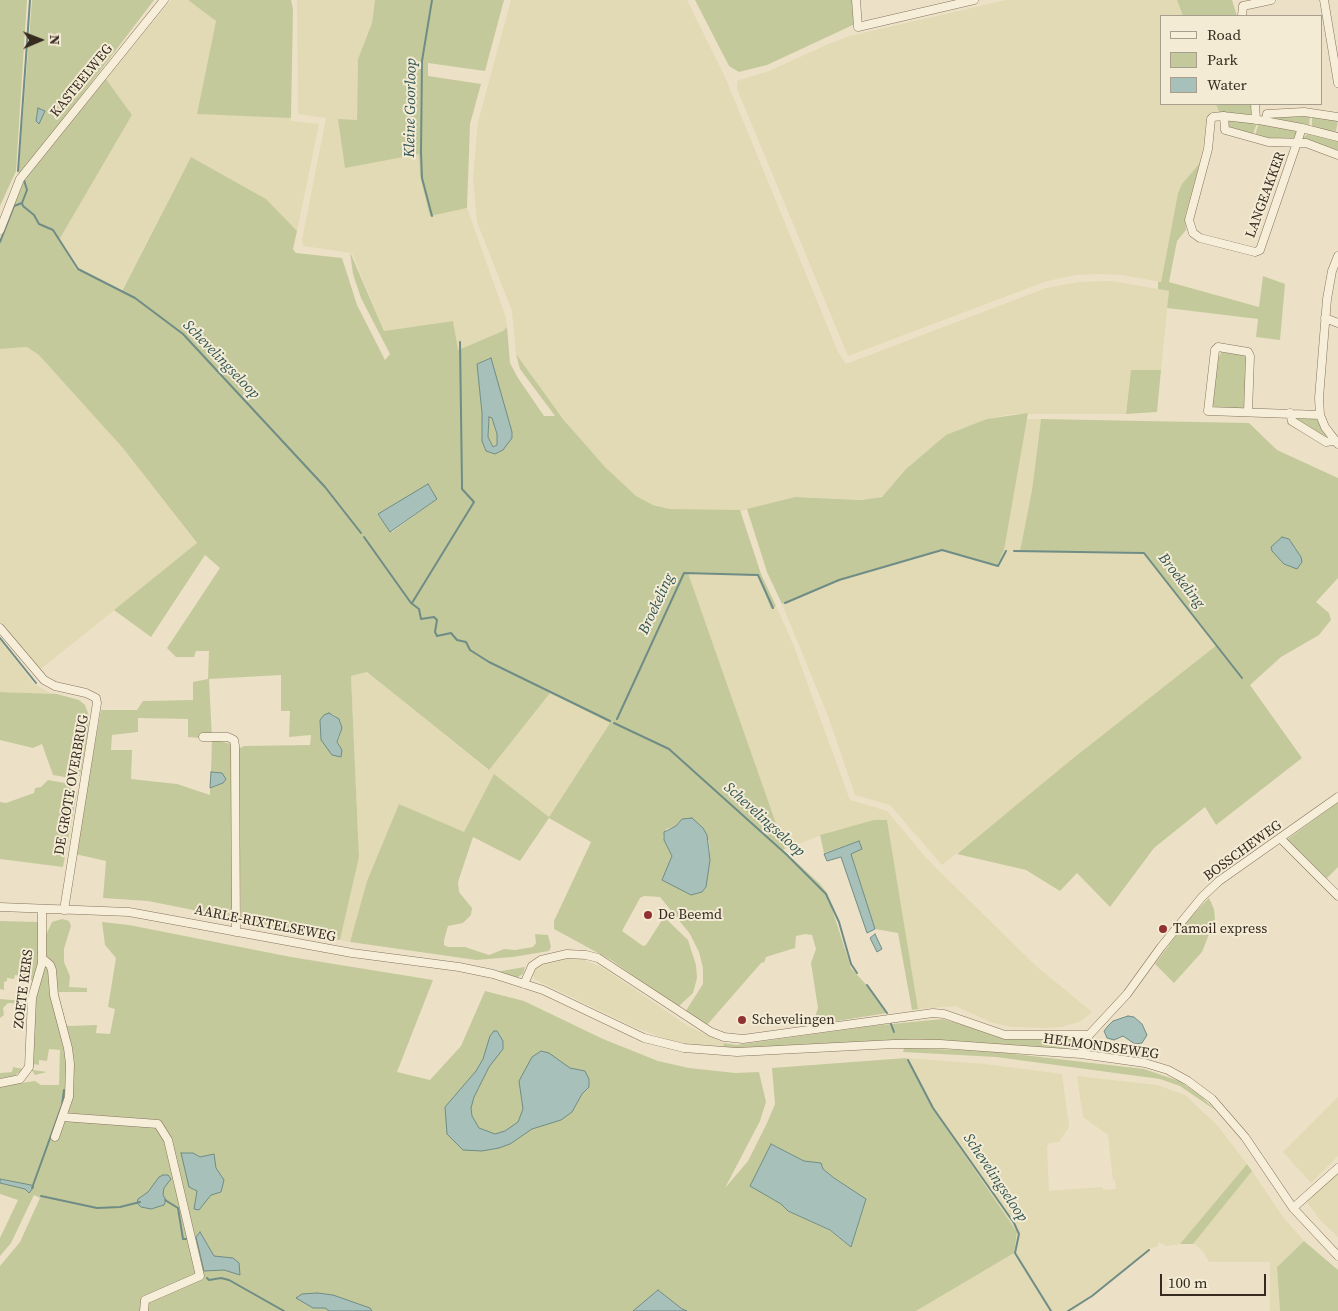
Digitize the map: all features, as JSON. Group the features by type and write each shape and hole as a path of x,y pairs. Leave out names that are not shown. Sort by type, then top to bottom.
{"street":[{"name":"KASTEELWEG","path":"0,230 20,179 164,0"},
{"path":"856,0 858,27 974,0"},
{"path":"1242,15 1243,6 1271,0"},
{"path":"1324,0 1338,83"},
{"path":"1255,105 1256,120"},
{"path":"1266,121 1267,114 1304,112 1338,117"},
{"path":"1338,138 1266,121 1224,116 1225,130 1268,142 1299,142 1338,155"},
{"name":"LANGEAKKER","path":"1224,116 1211,119 1208,149 1189,220 1193,233 1200,238 1255,252 1260,250 1299,142 1302,128"},
{"path":"1336,442 1320,415 1319,398 1325,318 1332,271 1338,256"},
{"path":"1325,318 1338,323"},
{"path":"1248,412 1250,356 1248,352 1218,348 1215,350 1208,411 1320,415"},
{"path":"1290,414 1292,421 1326,442 1336,442"},
{"name":"DE GROTE OVERBRUG","path":"0,628 44,680 54,686 86,693 96,698 97,703 64,910"},
{"path":"203,737 228,737 234,740 236,932"},
{"name":"BOSSCHEWEG","path":"1081,1054 1090,1036 1127,994 1161,947 1202,897 1219,881 1338,797"},
{"path":"1281,839 1338,896"},
{"name":"AARLE-RIXTELSEWEG","path":"0,907 130,912 352,953 459,967 543,990 644,1038 684,1048 737,1052 894,1044"},
{"name":"ZOETE KERS","path":"0,1083 17,1080 28,1069 32,998 41,972 42,909"},
{"name":"HELMONDSEWEG","path":"524,984 532,966 541,960 567,954 598,958 711,1032 724,1037 743,1039 888,1018 938,1013 1005,1035 1090,1036"},
{"path":"42,958 50,964 52,970 54,995 68,1048 69,1097 55,1137"},
{"name":"HELMONDSEWEG","path":"894,1044 965,1045 1081,1054 1145,1063 1168,1070 1188,1081 1212,1099 1227,1114 1293,1208 1338,1256"},
{"path":"62,1117 158,1124 168,1140 200,1276 145,1300 144,1311"},
{"path":"1293,1208 1338,1168"}],"shaded area":[{"path":"171,0 188,0 216,21 197,114 283,116 291,118 291,121 319,124 297,231 262,197 191,157 121,291 76,269 59,240 132,115 106,79"},
{"path":"297,0 375,0 372,23 358,59 357,121 338,119 398,157 419,153 420,176 430,215 467,208 506,318 507,327 504,331 457,350 453,321 384,331 352,253 303,246 302,240 326,118 298,114"},
{"path":"511,0 687,0 725,77 838,352 846,364 1046,288 1079,282 1112,281 1169,291 1161,370 1131,370 1126,414 1013,414 987,419 930,449 906,469 886,494 873,500 795,497 736,512 670,509 644,502 622,485 585,445 546,397 516,354 512,311 477,222 473,178 478,122"},
{"path":"1006,0 1177,0 1183,15 1160,15 1160,105 1216,105 1220,114 1207,121 1200,163 1178,193 1161,282 1121,275 1100,274 1076,275 1047,281 848,356 737,89 737,81 769,71 850,36"},
{"path":"27,347 39,354 53,368 122,447 197,544 37,672 0,622 0,349"},
{"path":"1028,419 1041,419 1032,490 1020,551 1144,552 1218,645 942,865 890,805 855,795 828,716 782,604 844,579 945,549"},
{"path":"688,573 758,576 770,608 776,606 793,644 850,800 887,811 926,858 1036,966 1092,1012 1079,1022 1061,1027 1047,1028 1012,1027 993,1023 955,1006 918,1009 887,821 835,830 785,849"},
{"path":"0,639 33,683 48,692 57,694 0,692"},
{"path":"367,672 488,770 550,693 610,723 549,817 494,774 464,833 399,804 367,881 350,942 340,940 359,857 351,676"},
{"path":"558,958 582,959 602,967 688,1026 724,1043 723,1049 672,1041 636,1028 534,979 533,972 538,966 545,961"},
{"path":"906,1058 985,1064 1062,1074 1069,1127 1059,1142 1049,1143 1047,1147 1049,1191 1102,1187 1103,1190 1116,1189 1115,1180 1113,1180 1108,1135 1083,1117 1077,1076 1157,1085 1185,1095 1217,1125 1247,1164 1180,1244 1166,1246 1159,1242 1158,1246 1149,1249 1073,1311 916,1311 1014,1253 1017,1232 938,1116"},
{"path":"1338,1097 1338,1156 1311,1183 1283,1152"},
{"path":"1252,1171 1283,1217 1304,1241 1277,1267 1280,1311 1270,1311 1270,1262 1209,1262 1203,1251 1193,1243"},
{"path":"1338,1173 1338,1237 1320,1220 1306,1201"}],"green space":[{"path":"0,0 27,0 16,171 0,206"},
{"path":"32,0 154,0 18,179"},
{"path":"188,0 291,0 293,9 291,118 197,114 216,21"},
{"path":"375,0 504,0 485,71 428,63 428,76 481,84 470,124 467,208 430,216 420,176 419,154 345,168 338,119 357,120 358,59 372,23"},
{"path":"695,0 853,0 855,24 767,65 739,72 729,66"},
{"path":"1177,0 1232,0 1237,15 1183,15"},
{"path":"106,79 132,115 59,240 76,269 122,291 191,157 266,199 297,231 293,249 296,253 342,258 357,305 385,360 390,354 361,298 353,274 350,252 384,331 453,321 458,350 503,331 507,327 510,363 544,416 555,416 520,369 516,354 563,419 605,467 636,496 653,505 670,509 740,510 761,574 776,606 771,609 758,576 688,573 785,849 783,850 820,884 827,893 851,968 872,991 887,1013 812,1025 818,1008 811,963 816,949 812,935 805,934 796,936 795,948 766,957 764,963 762,962 707,1025 685,1012 703,984 703,968 699,952 690,934 660,897 644,896 640,898 622,931 643,946 646,945 664,917 688,940 696,965 697,978 693,993 678,1007 611,960 554,929 554,921 591,842 549,818 520,861 473,837 458,882 459,892 472,908 471,915 463,923 448,926 444,945 448,947 465,947 489,955 504,949 515,950 533,947 536,943 535,934 548,935 551,947 549,951 513,957 476,960 350,942 367,881 399,804 464,832 494,774 549,817 610,723 550,693 489,770 367,672 351,676 359,857 340,940 241,920 238,749 244,746 310,745 311,735 289,737 290,711 281,711 281,675 209,679 212,739 231,744 233,918 148,901 103,898 106,861 75,854 101,710 137,710 143,701 193,700 193,682 208,679 209,651 196,651 194,657 176,657 167,648 220,568 205,555 151,637 114,610 197,543 122,447 39,355 27,347 0,349 0,240 17,190","holes":["490,358 492,365 499,453 482,441 482,413 477,364","437,499 392,532 378,514","333,714 341,722 340,736 337,742 341,748 321,740 320,720","138,718 188,719 188,737 212,739 211,772 217,772 219,785 210,788 210,795 177,784 131,779 132,750 111,750 112,735 138,732","682,819 709,841 710,860 663,881 672,856 663,837 666,829 676,826"]},
{"path":"1216,105 1252,105 1252,112 1249,116 1220,114"},
{"path":"1310,114 1309,127 1268,119 1268,117"},
{"path":"1312,114 1338,120 1336,131 1312,128"},
{"path":"1226,120 1257,123 1253,134 1227,128"},
{"path":"1259,123 1294,130 1297,133 1297,140 1272,140 1255,135"},
{"path":"1308,133 1338,141 1338,152 1302,139"},
{"path":"1200,163 1185,216 1186,230 1177,241 1169,282 1259,307 1263,276 1285,284 1280,340 1256,337 1258,319 1167,308 1169,291 1158,289 1158,282 1161,282 1178,193 1182,184"},
{"path":"1221,352 1244,355 1246,358 1245,406 1242,408 1219,408 1213,406 1218,359"},
{"path":"1131,370 1161,370 1157,412 1126,414"},
{"path":"1028,413 1004,550 997,565 941,550 844,579 782,604 767,572 747,509 795,497 862,500 882,497 906,469 946,435 987,419"},
{"path":"489,417 492,417 497,434 497,445 493,447 488,437"},
{"path":"1288,417 1316,418 1330,443 1323,444 1287,424"},
{"path":"1041,419 1249,423 1277,450 1338,478 1338,578 1316,602 1329,613 1331,620 1319,635 1281,657 1250,685 1302,758 1216,825 1205,807 1154,848 1110,907 1077,873 1060,891 1026,870 957,854 1071,760 1217,645 1144,552 1020,551 1032,490"},
{"path":"0,692 57,694 79,700 85,705 89,716 88,733 80,776 73,774 70,778 53,775 42,744 33,748 0,740"},
{"path":"48,780 70,784 71,788 77,792 63,867 0,859 0,802 6,803 34,793 35,788 41,787"},
{"path":"1338,802 1338,867 1326,879 1285,841"},
{"path":"874,820 887,820 918,1009 912,1010 898,933 875,929 851,854 859,841 824,853 820,835"},
{"path":"1209,898 1214,909 1215,919 1202,952 1174,983 1155,964 1186,922"},
{"path":"62,919 69,921 71,926 64,949 64,962 70,976 69,987 87,988 87,992 58,992 66,1023 68,1026 97,1025 96,1033 110,1034 115,1009 108,1007 116,958 105,945 102,922 129,925 291,957 433,980 397,1072 430,1080 461,1046 485,991 524,1001 603,1039 658,1061 689,1068 735,1073 759,1072 766,1102 760,1121 725,1188 748,1161 775,1104 772,1068 906,1058 938,1116 1017,1232 1014,1253 916,1311 687,1311 682,1310 658,1290 633,1311 0,1311 0,1266 20,1242 40,1198 34,1195 11,1243 0,1256 0,1238 18,1200 0,1194 0,1183 25,1189 28,1193 29,1186 0,1179 0,1086 35,1081 41,1085 59,1085 60,1050 49,1049 47,1061 39,1060 39,1065 34,1064 33,1070 47,1072 35,1075 31,1069 35,1001 46,964 46,935 52,922","holes":["771,1144 804,1161 821,1163 823,1169 834,1178 866,1199 851,1247 829,1230 788,1211 781,1204 751,1186"]},
{"path":"0,921 40,922 40,956 36,977 32,982 30,977 15,975 14,979 7,978 7,981 4,982 4,990 0,989"},
{"path":"525,967 523,974 516,978 495,972"},
{"path":"25,988 29,989 27,1004 8,1003 3,1008 4,1015 0,1018 0,999 24,1001"},
{"path":"942,1019 996,1034 1047,1039 1076,1038 1078,1042 1070,1049 915,1039 723,1049 724,1043 736,1045 872,1026"},
{"path":"904,1048 988,1051 1144,1069 1179,1081 1201,1096 1215,1110 1180,1086 1160,1079 996,1057 903,1052"},
{"path":"13,1067 23,1069 13,1077 0,1078 0,1073 12,1072"},
{"path":"1247,1164 1252,1171 1193,1244 1180,1244"},
{"path":"1304,1241 1338,1270 1338,1311 1280,1311 1277,1267"}],"water":[{"path":"38,108 45,111 39,124 36,121"},
{"path":"491,358 512,432 512,438 503,450 495,454 486,451 482,441 482,413 477,364","holes":["489,417 492,418 497,434 497,445 493,447 488,437"]},
{"path":"428,484 437,499 390,532 378,514"},
{"path":"1282,537 1289,539 1301,557 1302,562 1297,569 1284,564 1272,551 1271,547"},
{"path":"329,713 339,719 342,728 337,742 342,750 341,757 332,755 321,740 320,720"},
{"path":"211,772 222,773 226,779 223,783 210,788"},
{"path":"692,818 703,828 707,835 710,860 706,887 702,892 691,895 662,880 672,856 664,840 664,832 676,826 682,819"},
{"path":"859,841 862,849 851,854 875,929 867,933 841,857 827,861 824,854"},
{"path":"875,934 882,949 877,952 870,938"},
{"path":"1128,1016 1134,1017 1142,1024 1147,1035 1142,1043 1135,1044 1123,1036 1114,1040 1107,1038 1104,1031 1108,1026 1113,1021"},
{"path":"494,1031 497,1031 503,1041 503,1049 489,1067 474,1097 471,1108 472,1116 479,1128 495,1134 505,1131 518,1122 523,1109 519,1081 532,1057 541,1051 549,1053 570,1068 585,1071 589,1079 589,1087 582,1094 572,1112 561,1120 532,1129 510,1144 499,1148 482,1151 463,1150 447,1134 445,1107 476,1071 483,1059 490,1036"},
{"path":"771,1144 804,1161 821,1163 823,1169 834,1178 866,1199 851,1247 830,1230 788,1211 781,1204 750,1186"},
{"path":"181,1153 193,1153 200,1157 214,1154 216,1168 224,1180 221,1192 211,1195 199,1210 194,1209 197,1191 189,1187"},
{"path":"168,1175 171,1179 164,1188 163,1195 166,1200 164,1205 151,1209 141,1207 137,1203 138,1199 148,1192 159,1177"},
{"path":"0,1179 34,1187 29,1193 25,1189 0,1183"},
{"path":"200,1232 214,1256 233,1258 239,1263 240,1275 224,1270 204,1271 196,1237"},
{"path":"658,1290 682,1309 687,1311 633,1311"},
{"path":"302,1294 333,1295 370,1308 372,1311 329,1311 325,1308 313,1308 296,1298"}],"waterway":[{"name":"Schevelingseloop","path":"18,171 30,0"},
{"name":"Kleine Goorloop","path":"432,0 422,61 421,152 422,178 432,216"},
{"name":"Schevelingseloop","path":"24,180 27,190 22,203 23,206 34,215 39,224 53,230 78,269 135,298 183,334 325,487 361,533"},
{"path":"0,242 14,206 22,203"},
{"path":"412,603 474,502 462,489 460,342"},
{"name":"Schevelingseloop","path":"364,537 411,603 419,609 421,619 434,617 437,620 435,632 437,636 451,633 457,640 466,642 470,650 489,662 610,721"},
{"name":"Broekeling","path":"785,603 839,580 942,550 998,566 1006,551"},
{"name":"Broekeling","path":"1014,551 1144,553 1242,678"},
{"name":"Broekeling","path":"617,719 684,573 758,575 773,608"},
{"path":"0,638 36,683"},
{"name":"Schevelingseloop","path":"614,723 669,749 787,855 826,894 839,922 851,964 857,973"},
{"name":"Schevelingseloop","path":"867,985 887,1013"},
{"name":"Schevelingseloop","path":"891,1024 894,1032"},
{"name":"Schevelingseloop","path":"908,1060 933,1108 1014,1223 1019,1234 1015,1253 1051,1311"},
{"path":"32,1188 62,1105 64,1090"},
{"path":"41,1196 97,1208 120,1207 140,1202"},
{"path":"165,1200 178,1208 183,1239 186,1239"},
{"name":"Schevelingseloop","path":"1068,1311 1092,1296 1149,1250"},
{"path":"207,1278 209,1280 221,1278 229,1280 284,1311"}],"place":[{"name":"De Beemd","path":"648,915"},
{"name":"Tamoil express","path":"1163,929"},
{"name":"Schevelingen","path":"742,1020"}]}
